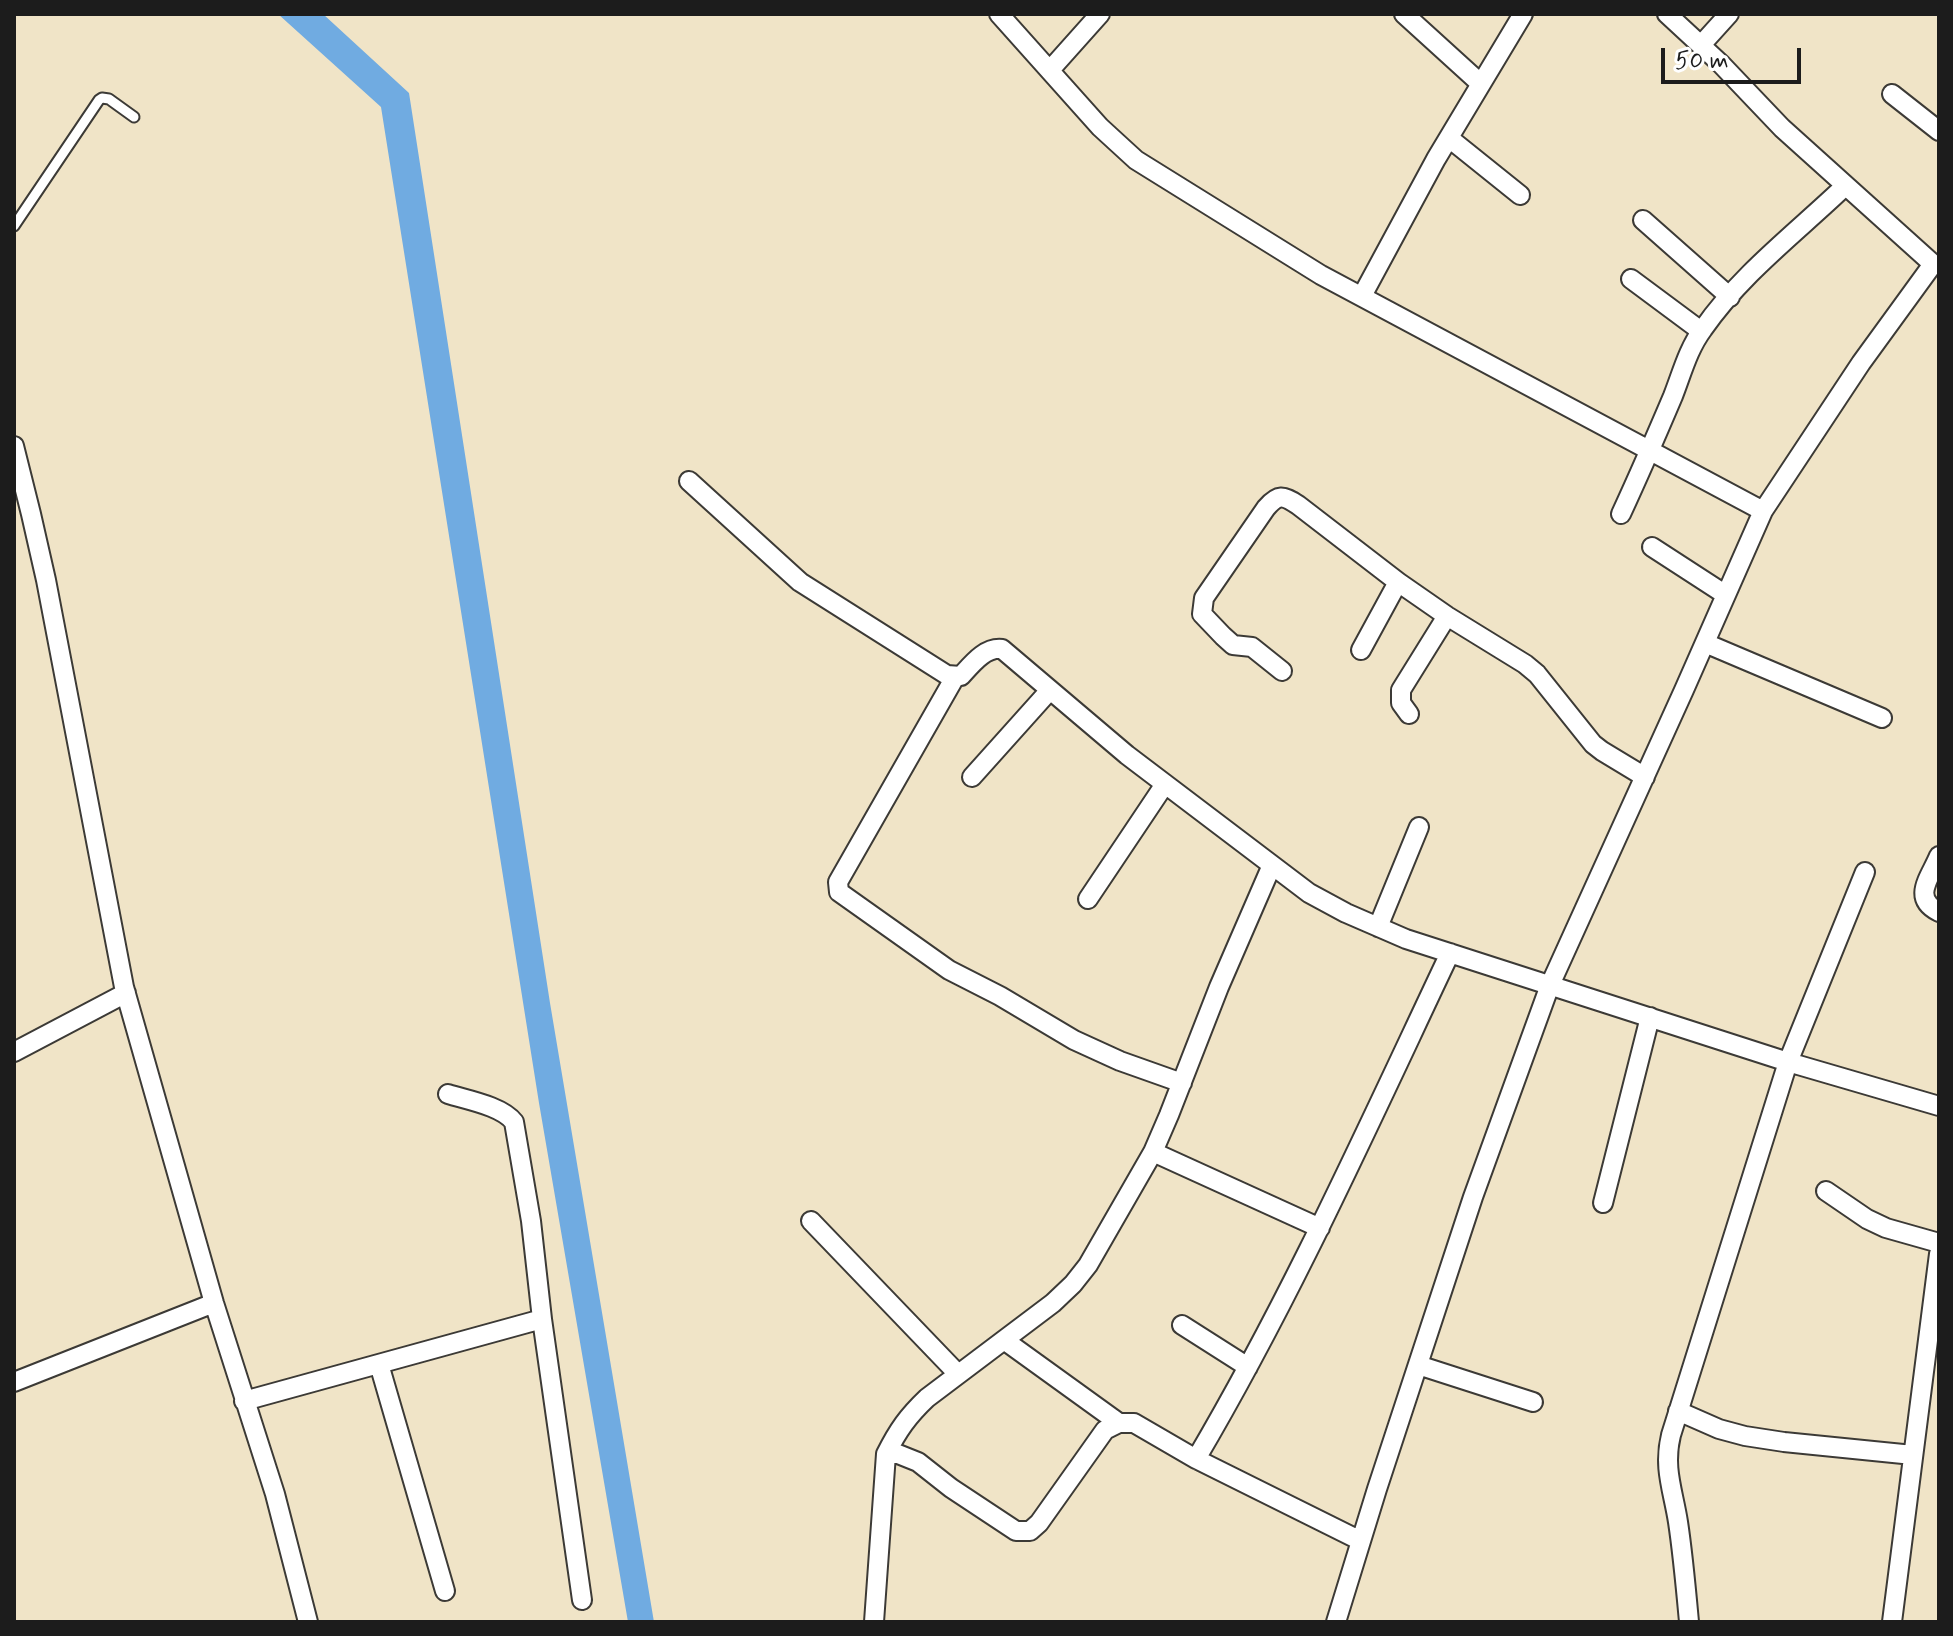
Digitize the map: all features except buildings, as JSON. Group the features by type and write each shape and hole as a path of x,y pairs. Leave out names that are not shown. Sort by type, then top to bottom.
{"street":[{"path":"999,14 1100,127 1136,160 1321,275 1763,511"},
{"path":"1050,70 1100,14"},
{"path":"1404,14 1481,84"},
{"path":"1362,296 1449,138 1523,14"},
{"path":"1336,1622 1473,1197 1550,985 1763,511 1861,363 1937,263 1782,128 1667,14"},
{"path":"1701,45 1729,14"},
{"path":"1892,94 1939,131"},
{"path":"1449,138 1520,195"},
{"path":"1621,514 1687,357 1701,331 1775,248 1845,186"},
{"path":"1643,220 1730,297"},
{"path":"1631,279 1701,331"},
{"path":"14,446 46,580 126,993 214,1303 275,1494 308,1622"},
{"path":"689,481 800,582 947,675 961,676 985,652 1002,649 1127,755 1309,893 1346,913 1406,939 1788,1062 1939,1106"},
{"path":"1282,671 1252,647 1233,645 1203,616 1201,609 1204,598 1274,499 1280,497 1289,499 1447,616 1525,664 1537,674 1593,744 1645,777"},
{"path":"1652,547 1726,595"},
{"path":"1361,650 1398,582"},
{"path":"1409,714 1401,703 1401,690 1447,616"},
{"path":"1705,643 1882,718"},
{"path":"955,677 838,882 839,892 949,970 1074,1040 1120,1061 1182,1083"},
{"path":"972,777 1050,690"},
{"path":"1088,899 1165,784"},
{"path":"1378,927 1419,827"},
{"path":"1939,856 1924,892 1924,900 1928,907 1939,912"},
{"path":"874,1622 886,1454 898,1429 910,1414 958,1374 1053,1303 1073,1284 1099,1247 1153,1152 1272,865"},
{"path":"1689,1622 1667,1452 1788,1062 1865,872"},
{"path":"1196,1459 1320,1228 1450,953"},
{"path":"14,1052 126,993"},
{"path":"1603,1203 1650,1017"},
{"path":"448,1094 496,1110 511,1117 514,1122 531,1221 582,1600"},
{"path":"1153,1152 1320,1228"},
{"path":"1826,1191 1886,1228 1939,1243"},
{"path":"811,1221 958,1374"},
{"path":"1892,1622 1939,1254"},
{"path":"14,1382 214,1303"},
{"path":"244,1401 542,1319"},
{"path":"1182,1325 1248,1367"},
{"path":"1004,1340 1119,1423"},
{"path":"379,1364 445,1591"},
{"path":"1418,1365 1533,1402"},
{"path":"1678,1411 1719,1429 1745,1436 1913,1455"},
{"path":"886,1454 898,1454 918,1462 1016,1531 1030,1531 1039,1523 1105,1430 1119,1423 1134,1423 1196,1459 1361,1541"}],"lane":[{"path":"14,226 99,100 109,99 134,117"}],"water":[{"path":"278,14 323,14 409,93 550,1003 654,1622 628,1622 539,1103 381,107"}]}
